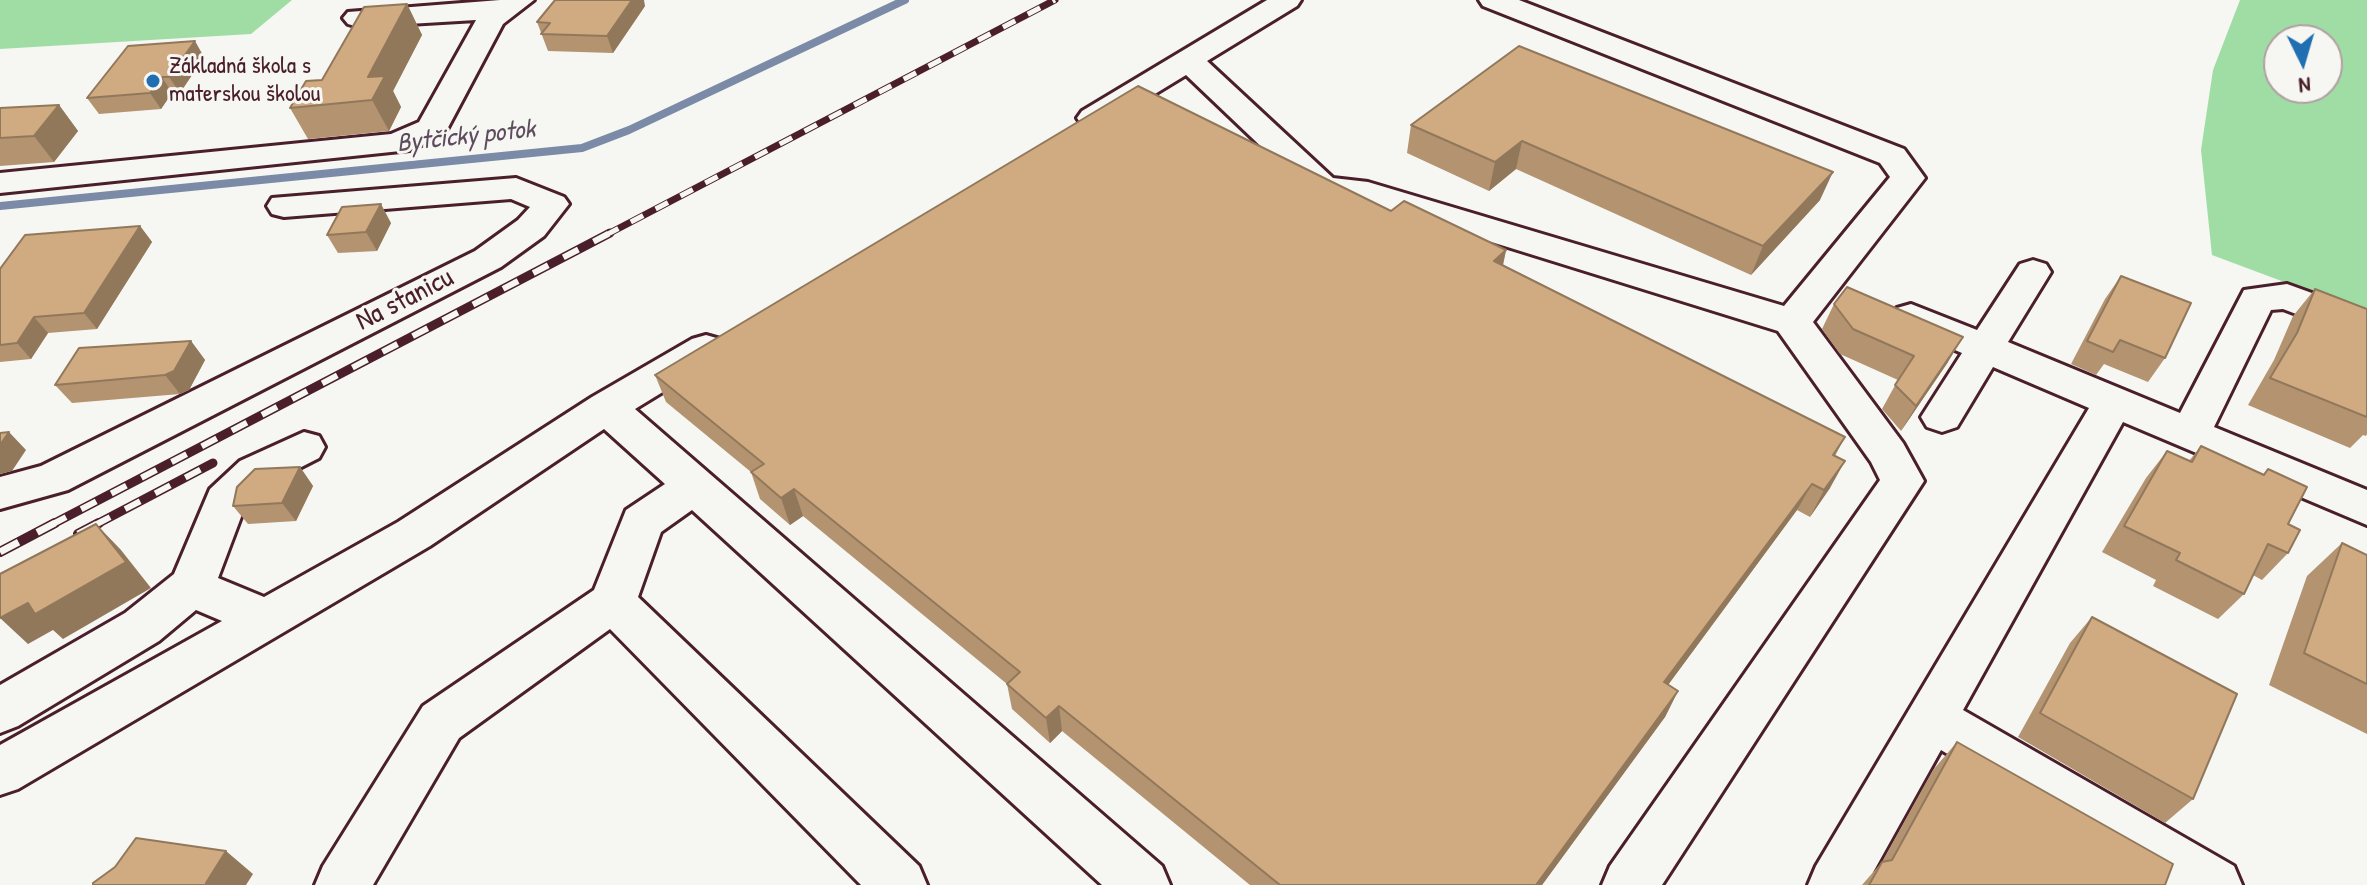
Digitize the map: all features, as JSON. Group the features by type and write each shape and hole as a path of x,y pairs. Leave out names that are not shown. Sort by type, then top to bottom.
{"street":[{"path":"1067,133 1287,0"},
{"path":"1493,0 1892,156 1908,178 1792,322"},
{"path":"358,18 514,4"},
{"path":"0,183 398,143 432,128 491,19 514,4"},
{"path":"1189,61 1324,188 1356,189 1792,322 1888,454 1902,481 1630,885"},
{"name":"Na stanicu","path":"0,493 53,479 488,259 531,228 552,204 516,188 284,206"},
{"path":"1942,417 2033,272"},
{"path":"2190,434 2257,299 2287,296 2367,328"},
{"path":"1873,301 2367,508"},
{"path":"0,772 414,534 606,407 728,335"},
{"path":"1836,885 2113,403"},
{"path":"606,407 1142,885"},
{"path":"0,711 142,627 191,587 210,547 225,501 255,472 304,447"},
{"path":"343,885 441,722 613,602 642,522 696,485"},
{"path":"191,587 266,619"},
{"path":"613,602 899,885"},
{"path":"1932,718 2214,885"}],"green space":[{"path":"0,0 292,0 251,34 0,49"},
{"path":"2240,0 2367,0 2367,313 2212,255 2201,150 2213,70"}],"building":[{"path":"555,0 632,0 607,36 541,34 550,23 537,22"},
{"path":"407,4 368,77 385,76 372,100 290,108 306,81 322,80 364,7"},
{"path":"195,41 169,77 162,77 150,93 87,98 128,46"},
{"path":"1519,46 1833,172 1763,246 1522,141 1495,162 1411,125"},
{"path":"1138,86 1391,211 1404,201 1506,250 1494,261 1845,437 1833,455 1845,461 1824,490 1812,484 1664,682 1678,691 1536,885 1280,885 1059,706 1046,718 1007,684 1020,672 794,489 781,498 751,472 764,464 655,375"},
{"path":"59,105 34,136 0,138 0,108"},
{"path":"381,204 366,232 327,235 342,207"},
{"path":"140,226 84,313 34,317 17,343 0,345 0,269 25,235"},
{"path":"2121,276 2191,303 2165,358 2120,340 2113,352 2087,341"},
{"path":"1847,287 1963,337 1916,406 1895,385 1914,356 1853,329 1834,304"},
{"path":"2315,289 2367,309 2367,417 2270,378 2297,333"},
{"path":"191,341 174,371 165,375 55,385 79,348"},
{"path":"9,432 0,445 0,433"},
{"path":"2201,446 2264,475 2268,469 2307,487 2288,524 2300,530 2288,553 2268,544 2244,594 2176,560 2180,553 2124,526 2167,451 2192,462"},
{"path":"300,467 282,503 233,506 237,487 255,469"},
{"path":"96,524 126,562 35,614 28,603 0,618 0,574"},
{"path":"2342,543 2367,555 2367,684 2304,653"},
{"path":"2092,617 2237,694 2193,799 2040,713"},
{"path":"1957,742 2173,864 2165,885 1869,885 1882,862 1892,860"},
{"path":"136,838 226,851 206,885 93,885 115,867"}],"waterway":[{"name":"Bytčický potok","path":"0,206 582,148 629,130 905,0"}],"railway":[{"path":"606,235 1055,0"},
{"path":"51,525 610,233"},
{"path":"95,525 213,463"},
{"path":"0,552 55,523"},
{"path":"78,534 99,523"}],"place":[{"name":"Základná škola s materskou školou","path":"153,81"}]}
